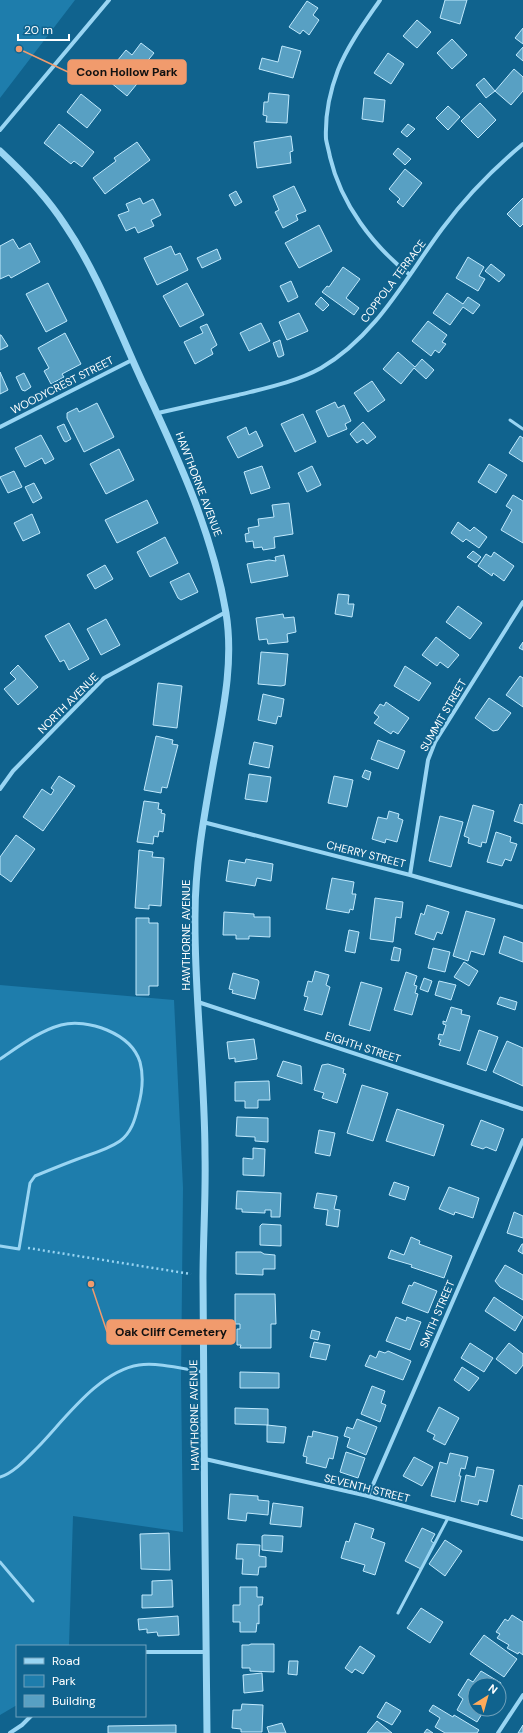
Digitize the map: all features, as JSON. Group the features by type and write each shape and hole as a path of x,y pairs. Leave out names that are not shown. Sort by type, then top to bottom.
{"street":[{"path":"0,130 109,0"},
{"path":"380,0 357,33 338,70 328,108 326,139 334,172 346,200 374,241 392,261 410,275"},
{"name":"COPPOLA TERRACE","path":"158,413 275,386 321,368 352,345 366,332 382,314 442,229 472,193 497,166 523,144"},
{"name":"HAWTHORNE AVENUE","path":"0,151 35,185 67,226 89,266 184,472 211,547 226,612 230,644 230,661 222,720 203,822 197,872 195,915 206,1153 203,1276 207,1733"},
{"name":"WOODYCREST STREET","path":"0,426 132,360"},
{"name":"SUMMIT STREET","path":"410,875 428,760 435,742 523,602"},
{"name":"NORTH AVENUE","path":"0,789 13,771 104,678 226,612"},
{"name":"CHERRY STREET","path":"203,822 410,875 523,907"},
{"name":"EIGHTH STREET","path":"198,1002 523,1109"},
{"name":"SMITH STREET","path":"368,1496 523,1140"},
{"name":"SEVENTH STREET","path":"205,1459 368,1496 523,1538"},
{"path":"146,1652 206,1652"},
{"path":"498,1733 523,1695"},
{"path":"10,1733 22,1725 30,1717"}],"lane":[{"path":"510,420 523,429"},
{"path":"0,1060 48,1030 61,1025 84,1023 98,1026 113,1033 126,1042 136,1054 142,1071 142,1094 136,1117 128,1133 108,1147 35,1176 30,1183 19,1249 0,1246"},
{"path":"0,1477 5,1476 29,1455 90,1392 112,1375 138,1365 152,1365 204,1372"},
{"path":"398,1613 448,1518"},
{"path":"0,1562 33,1601"}],"path":[{"path":"20,1246 203,1276"}],"green space":[{"path":"0,0 75,0 0,98"},
{"path":"0,985 174,1000 183,1188 181,1380 183,1532 73,1516 69,1645 16,1645 16,1706 0,1715"}],"building":[{"path":"445,0 467,0 460,24 440,18"},
{"path":"307,1 318,8 313,15 319,20 309,35 303,30 300,34 289,27"},
{"path":"417,20 431,32 417,48 403,36"},
{"path":"523,28 523,44 515,38"},
{"path":"452,39 467,55 452,69 437,53"},
{"path":"141,43 154,53 145,64 150,68 127,96 104,77 126,50 132,55"},
{"path":"282,46 301,51 293,78 259,69 262,58 278,62"},
{"path":"523,47 523,61 516,55"},
{"path":"388,53 404,64 391,84 374,73"},
{"path":"514,69 523,77 523,91 511,105 495,91"},
{"path":"484,78 495,91 486,98 476,85"},
{"path":"269,93 289,95 287,123 266,122 267,116 263,115 264,102 268,102"},
{"path":"81,94 101,110 87,128 67,112"},
{"path":"364,98 385,100 383,122 362,119"},
{"path":"480,103 496,120 478,138 461,121"},
{"path":"448,106 460,117 448,130 436,118"},
{"path":"59,124 94,152 82,167 74,161 71,164 44,143"},
{"path":"408,124 415,129 407,137 401,132"},
{"path":"291,136 293,151 290,152 291,163 257,168 254,142"},
{"path":"137,142 150,160 105,194 93,178 116,161 114,158"},
{"path":"398,148 411,159 405,165 393,154"},
{"path":"405,169 422,183 403,207 397,202 400,199 389,189"},
{"path":"294,186 306,211 296,215 298,220 283,228 275,212 279,210 273,196"},
{"path":"236,191 242,202 235,206 229,195"},
{"path":"140,198 143,204 153,199 161,215 151,220 154,226 138,233 135,227 126,231 118,215 129,211 126,204"},
{"path":"523,198 523,224 520,227 507,214"},
{"path":"319,225 332,251 299,268 285,243"},
{"path":"13,239 19,249 30,243 40,262 11,278 9,275 0,279 0,246"},
{"path":"171,246 175,255 180,253 188,270 157,285 144,258"},
{"path":"217,249 221,259 202,268 197,258"},
{"path":"468,257 484,267 479,276 485,279 478,291 456,278"},
{"path":"491,264 505,275 499,282 485,271"},
{"path":"343,267 360,279 346,298 359,308 354,315 322,292 327,286 329,287"},
{"path":"291,281 298,297 288,302 280,286"},
{"path":"48,283 67,321 46,332 26,294"},
{"path":"187,283 204,315 180,327 163,296"},
{"path":"447,293 463,304 468,297 480,305 473,314 463,307 450,325 433,313"},
{"path":"321,297 329,305 323,311 315,304"},
{"path":"299,313 308,331 287,340 279,322"},
{"path":"428,321 447,335 442,342 446,344 439,353 435,350 431,356 412,341"},
{"path":"261,323 270,341 249,351 240,333"},
{"path":"207,324 217,345 211,349 213,354 195,364 184,342 203,333 200,327"},
{"path":"65,333 81,364 62,374 64,377 51,384 44,371 49,368 38,348"},
{"path":"0,335 8,346 0,350"},
{"path":"280,340 284,355 278,357 273,343"},
{"path":"398,352 415,367 422,359 434,370 426,379 414,368 401,384 383,369"},
{"path":"0,372 8,390 0,394"},
{"path":"24,373 31,387 25,391 22,390 16,377"},
{"path":"372,381 385,400 368,412 354,393"},
{"path":"335,402 338,408 344,405 351,421 345,424 347,429 328,437 316,411"},
{"path":"97,403 114,437 84,452 67,418 67,413 77,408 79,412"},
{"path":"303,414 316,442 295,452 281,424"},
{"path":"363,422 376,437 367,444 363,439 357,443 350,434"},
{"path":"64,424 71,439 66,442 64,441 57,427"},
{"path":"246,427 249,435 256,431 263,446 238,458 227,437"},
{"path":"41,435 54,459 45,464 42,458 25,467 15,448"},
{"path":"520,436 523,438 523,462 509,453"},
{"path":"119,449 134,480 106,494 90,464"},
{"path":"489,464 507,475 496,493 478,482"},
{"path":"262,466 270,488 251,494 244,472"},
{"path":"312,466 321,485 307,492 298,473"},
{"path":"14,471 22,487 8,493 0,477"},
{"path":"34,483 42,498 33,503 25,487"},
{"path":"513,495 523,501 523,543 501,530 512,510 506,506"},
{"path":"147,500 158,523 117,543 105,520"},
{"path":"289,503 293,534 274,537 275,548 263,550 262,547 254,548 253,541 246,542 245,534 249,533 248,528 259,526 258,519 274,517 272,505"},
{"path":"32,514 40,533 23,541 14,523"},
{"path":"458,522 470,531 474,527 487,537 479,548 466,539 463,542 451,533"},
{"path":"165,537 178,563 150,577 137,552"},
{"path":"473,551 481,557 476,563 467,557"},
{"path":"494,552 514,566 504,581 493,573 492,576 478,566 486,554 491,557"},
{"path":"284,555 288,576 251,583 247,564 269,560 276,561 275,557"},
{"path":"105,565 113,579 95,589 87,575"},
{"path":"189,573 198,592 181,600 178,598 170,582"},
{"path":"338,594 349,595 348,604 354,604 352,617 335,614"},
{"path":"458,606 482,623 470,639 446,622"},
{"path":"283,614 284,618 294,617 296,632 287,634 288,642 268,644 267,639 259,640 256,618"},
{"path":"106,619 120,645 101,655 87,629"},
{"path":"69,623 89,659 69,670 64,660 60,662 45,636"},
{"path":"436,637 459,655 448,668 440,662 437,666 422,655"},
{"path":"523,642 523,650 519,648"},
{"path":"261,652 288,654 285,685 258,684"},
{"path":"18,665 38,687 18,705 4,689 16,679 10,673"},
{"path":"405,666 431,683 419,701 394,686"},
{"path":"520,676 523,678 523,707 506,695"},
{"path":"158,683 182,686 177,728 153,725"},
{"path":"263,694 284,699 281,717 278,716 276,724 258,720"},
{"path":"489,698 511,713 498,730 493,731 475,718"},
{"path":"386,702 409,718 398,734 393,731 391,734 374,723 379,717 374,713 380,704 384,706"},
{"path":"156,736 173,740 172,744 178,745 167,788 162,787 161,793 144,790"},
{"path":"378,740 405,751 398,769 371,759"},
{"path":"254,742 273,746 269,768 249,764"},
{"path":"365,770 371,772 369,780 362,777"},
{"path":"249,774 271,777 267,802 245,799"},
{"path":"59,776 75,786 43,831 23,817 42,789 51,795 54,790 51,788"},
{"path":"334,776 353,780 347,807 328,803"},
{"path":"144,801 159,803 158,809 162,810 161,813 165,814 163,832 159,831 158,837 154,836 153,844 137,842"},
{"path":"520,804 523,805 523,824 514,821"},
{"path":"473,805 494,811 486,843 482,842 481,847 468,843 469,838 464,836"},
{"path":"389,811 399,814 398,818 403,820 397,842 386,839 385,843 372,839 378,817 387,819"},
{"path":"440,816 463,822 451,867 429,861"},
{"path":"496,832 511,837 510,842 517,844 511,861 505,859 502,866 487,862"},
{"path":"16,835 35,849 11,882 0,874 0,857"},
{"path":"139,850 153,852 152,857 164,858 161,906 149,905 149,909 135,908"},
{"path":"246,859 273,864 271,881 257,878 255,886 226,881 229,860 245,863"},
{"path":"332,878 354,882 352,894 356,894 353,910 350,909 349,913 326,909"},
{"path":"375,898 403,902 401,918 396,917 393,942 370,939"},
{"path":"427,905 449,912 442,934 437,932 434,940 415,934 421,913 424,915"},
{"path":"466,911 495,919 484,955 471,951 468,961 453,956"},
{"path":"224,912 254,914 254,917 270,917 270,937 249,936 249,939 236,939 236,935 223,935"},
{"path":"136,918 149,918 149,923 158,923 158,986 149,986 149,995 136,995"},
{"path":"349,930 359,932 355,953 345,951"},
{"path":"504,936 523,943 523,962 499,953"},
{"path":"394,947 401,949 399,961 391,960"},
{"path":"433,948 450,952 445,972 428,968"},
{"path":"464,962 478,971 469,986 454,977"},
{"path":"315,971 329,975 326,985 330,987 322,1015 304,1010 308,997 304,996 308,981 312,982"},
{"path":"406,972 417,976 414,985 417,986 415,993 418,994 412,1015 394,1010"},
{"path":"233,973 258,980 259,982 255,999 232,993 233,990 229,989"},
{"path":"424,978 432,981 428,992 420,989"},
{"path":"439,981 456,985 451,1000 435,995"},
{"path":"361,982 382,988 370,1031 349,1025"},
{"path":"500,997 517,1002 515,1010 497,1004"},
{"path":"451,1007 462,1010 461,1014 470,1016 460,1051 439,1045 441,1040 438,1039 439,1034 443,1035 446,1025 443,1024 443,1021 446,1022"},
{"path":"479,1030 498,1037 486,1071 467,1064"},
{"path":"254,1039 257,1059 235,1062 235,1058 229,1059 227,1042"},
{"path":"507,1041 523,1048 523,1086 493,1072"},
{"path":"283,1061 301,1066 302,1084 277,1076"},
{"path":"328,1064 344,1069 343,1073 346,1074 337,1103 322,1098 324,1093 314,1090 322,1065"},
{"path":"269,1081 270,1100 258,1100 258,1108 245,1108 245,1101 235,1101 235,1082"},
{"path":"362,1085 388,1093 373,1141 347,1133"},
{"path":"397,1109 444,1125 434,1156 386,1141"},
{"path":"237,1117 268,1118 268,1142 255,1141 255,1137 236,1136"},
{"path":"481,1120 504,1129 496,1151 486,1147 483,1149 471,1145"},
{"path":"319,1130 335,1133 330,1156 315,1153"},
{"path":"253,1148 265,1149 264,1176 243,1175 243,1158 253,1159"},
{"path":"394,1182 409,1187 405,1200 389,1195"},
{"path":"449,1187 479,1198 473,1218 455,1212 454,1215 439,1209"},
{"path":"237,1191 281,1193 280,1217 271,1217 271,1210 265,1210 265,1213 242,1212 242,1209 236,1209"},
{"path":"317,1193 337,1196 334,1209 340,1210 338,1227 326,1225 328,1210 314,1208"},
{"path":"514,1212 523,1216 523,1238 507,1233"},
{"path":"262,1224 281,1225 281,1246 260,1245 260,1226"},
{"path":"411,1237 420,1241 419,1244 452,1256 444,1278 411,1267 412,1265 388,1258 391,1250 404,1255"},
{"path":"523,1244 523,1254 518,1251"},
{"path":"236,1252 261,1252 264,1254 275,1255 275,1269 263,1269 263,1275 236,1274"},
{"path":"505,1265 523,1275 523,1300 500,1287 495,1281"},
{"path":"414,1282 437,1291 428,1313 402,1303 409,1285 412,1286"},
{"path":"235,1294 275,1294 276,1324 271,1324 271,1348 240,1348 241,1345 237,1345 237,1329 240,1329 240,1324 235,1324"},
{"path":"494,1297 523,1317 515,1331 485,1311"},
{"path":"396,1317 406,1321 407,1317 421,1322 410,1350 386,1341"},
{"path":"312,1330 320,1332 318,1340 310,1338"},
{"path":"314,1342 330,1345 326,1360 310,1357"},
{"path":"470,1343 493,1358 484,1372 461,1358"},
{"path":"509,1343 523,1354 523,1365 516,1374 496,1359"},
{"path":"379,1351 385,1353 388,1351 411,1361 403,1380 365,1366 370,1355 376,1358"},
{"path":"462,1367 479,1378 469,1391 454,1380"},
{"path":"240,1372 279,1373 279,1388 240,1388"},
{"path":"372,1386 385,1391 381,1403 386,1405 380,1422 361,1414"},
{"path":"439,1407 459,1418 445,1445 433,1439 435,1435 427,1431"},
{"path":"235,1408 268,1409 268,1425 235,1424"},
{"path":"357,1419 377,1427 366,1455 347,1447 350,1438 344,1436 347,1427 353,1429"},
{"path":"267,1425 286,1427 284,1443 267,1442"},
{"path":"313,1431 338,1437 333,1459 329,1458 326,1468 306,1463 307,1457 303,1456 308,1436 312,1437"},
{"path":"346,1452 365,1458 358,1478 340,1472"},
{"path":"450,1453 468,1457 465,1469 461,1468 459,1476 461,1476 455,1502 431,1496 440,1462 447,1464"},
{"path":"414,1457 433,1467 422,1486 403,1476"},
{"path":"477,1467 494,1470 487,1502 479,1500 478,1505 461,1501 466,1475 475,1477"},
{"path":"519,1485 523,1486 523,1519 511,1515"},
{"path":"230,1494 258,1496 258,1500 269,1501 268,1515 247,1513 246,1521 228,1519"},
{"path":"273,1503 303,1507 301,1527 270,1524"},
{"path":"355,1523 374,1529 371,1538 385,1543 375,1575 363,1571 365,1565 341,1558 346,1541 349,1542"},
{"path":"422,1528 435,1534 431,1541 434,1543 421,1569 405,1561"},
{"path":"169,1533 170,1570 141,1569 140,1534"},
{"path":"262,1536 283,1536 282,1552 262,1550"},
{"path":"445,1540 462,1551 445,1576 429,1564"},
{"path":"237,1544 260,1545 259,1556 266,1557 266,1567 259,1567 258,1575 242,1574 243,1559 236,1559"},
{"path":"172,1580 173,1607 142,1608 142,1595 152,1595 152,1581"},
{"path":"240,1587 257,1587 257,1597 263,1597 262,1605 259,1605 259,1624 257,1623 256,1632 240,1632 240,1622 233,1622 233,1605 240,1605"},
{"path":"421,1608 443,1622 430,1643 407,1628"},
{"path":"512,1615 523,1622 523,1655 507,1648 509,1645 497,1638 500,1634 496,1632 505,1619 508,1621"},
{"path":"178,1616 179,1635 158,1636 157,1632 147,1633 147,1629 139,1630 138,1619"},
{"path":"484,1635 517,1659 504,1677 470,1654"},
{"path":"274,1644 274,1672 250,1671 250,1668 242,1668 242,1645"},
{"path":"360,1646 375,1656 363,1674 355,1669 352,1673 345,1668"},
{"path":"289,1661 298,1661 297,1675 288,1674"},
{"path":"481,1671 491,1677 477,1677"},
{"path":"262,1673 263,1691 244,1693 243,1675"},
{"path":"467,1681 467,1716 457,1710 463,1699 458,1695"},
{"path":"386,1702 401,1711 392,1725 377,1717"},
{"path":"242,1704 263,1705 262,1732 241,1732 241,1729 232,1728 233,1710 241,1710"},
{"path":"433,1705 453,1717 454,1715 479,1730 477,1733 445,1733 435,1727 440,1718 429,1711"},
{"path":"469,1717 480,1717 477,1722"},
{"path":"377,1721 392,1733 367,1733"},
{"path":"282,1723 286,1733 269,1733 267,1727"},
{"path":"176,1725 176,1733 108,1733 108,1726"},
{"path":"523,1725 523,1733 518,1733"},
{"path":"427,1729 433,1733 424,1733"}],"place":[{"name":"Coon Hollow Park","path":"19,49"},
{"name":"Oak Cliff Cemetery","path":"91,1284"}]}
